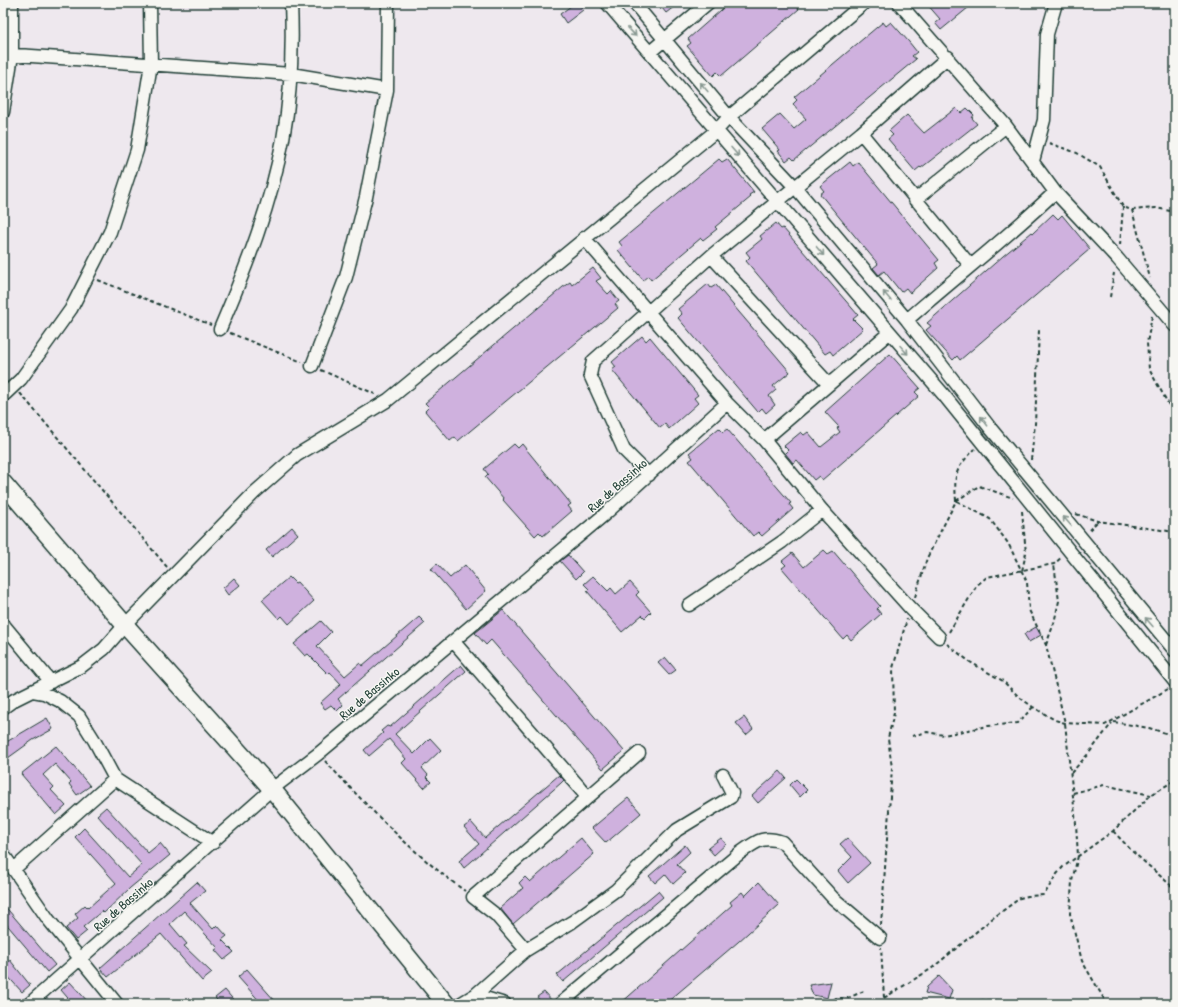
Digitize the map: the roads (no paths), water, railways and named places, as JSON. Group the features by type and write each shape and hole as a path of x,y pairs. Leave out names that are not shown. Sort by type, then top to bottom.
{"street":[{"path":"3,112 12,3"},
{"path":"3,396 14,385 71,309 110,232 137,150 151,64 150,3"},
{"path":"220,329 241,280 261,224 283,139 291,74 292,3"},
{"path":"312,366 346,277 366,197 387,90 388,3"},
{"path":"607,3 943,394 1070,551 1172,685"},
{"path":"634,3 729,117 795,187 907,320 991,429 1175,651"},
{"path":"650,52 708,3"},
{"path":"3,708 32,691 82,666 104,649 125,624 174,576 254,493 297,455 388,400 717,130 729,117 864,3"},
{"path":"899,3 948,57 1006,126 1055,192 1117,258 1175,326"},
{"path":"1032,161 1044,120 1047,34 1056,3"},
{"path":"8,55 291,74 387,90"},
{"path":"649,474 624,450 590,375 593,361 711,256 861,133 948,57"},
{"path":"915,200 1006,126"},
{"path":"861,133 970,265"},
{"path":"907,320 970,265 1014,231 1055,192"},
{"path":"584,238 727,403 764,440 822,510 910,608 941,639"},
{"path":"711,256 829,384"},
{"path":"764,440 889,333"},
{"name":"Rue de Bassinko","path":"28,1004 80,960 272,790 454,642 649,474 727,403"},
{"path":"3,483 272,790 446,1004"},
{"path":"689,605 782,542 822,510"},
{"path":"3,624 51,682"},
{"path":"454,642 588,797"},
{"path":"32,691 44,693 60,701 79,716 115,779 213,843"},
{"path":"526,950 496,915 473,897 639,753"},
{"path":"460,1004 475,995 526,950 572,922 616,890 677,830 731,798 732,792 723,775"},
{"path":"14,869 115,779"},
{"path":"560,1004 740,853 757,841 765,838 782,842 833,898 880,938"},
{"path":"3,854 80,960 117,1004"},
{"path":"475,995 505,1004"}]}
